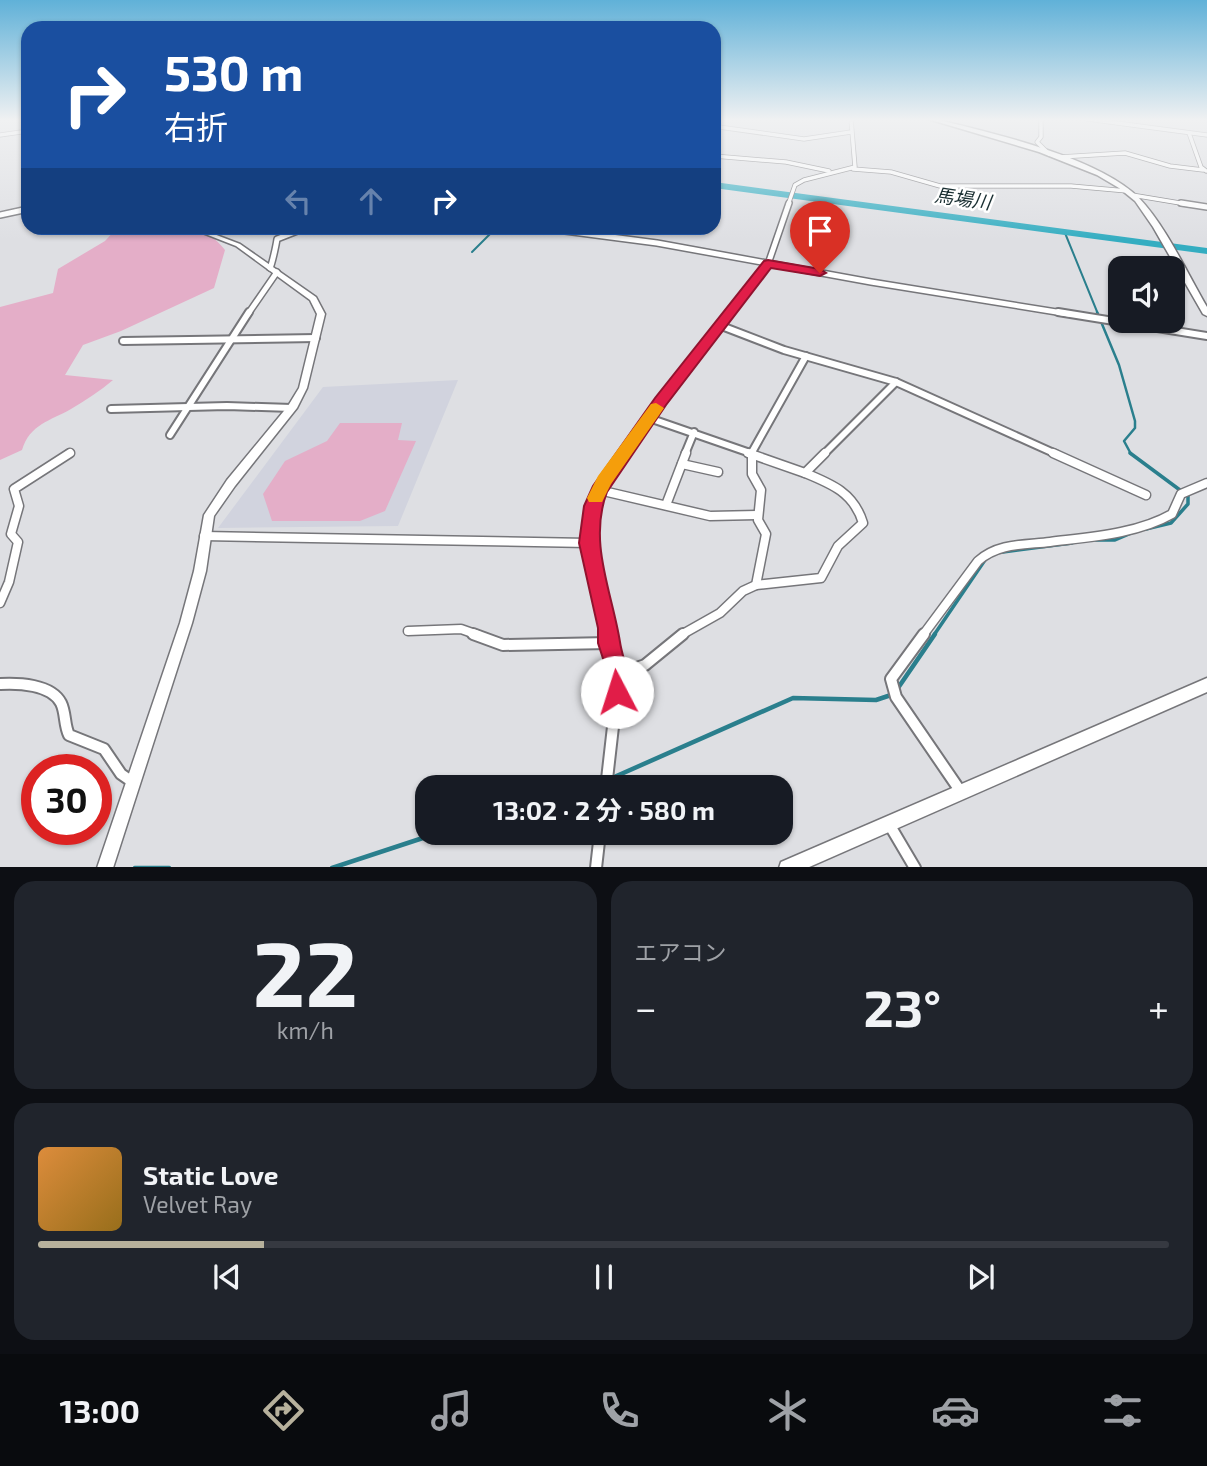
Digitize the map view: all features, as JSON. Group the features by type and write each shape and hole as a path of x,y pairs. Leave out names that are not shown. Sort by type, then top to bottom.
{"street":[{"path":"753,159 792,163 837,173"},
{"path":"853,169 855,159"},
{"path":"1063,159 1096,172 1130,193 1161,236 1207,314"},
{"path":"1147,159 1205,171"},
{"path":"607,775 619,674 609,643 589,543 593,506 599,490 649,418 768,264 791,195 800,181 853,169 891,172 940,186 1071,187 1130,193 1207,207"},
{"path":"0,215 21,210"},
{"path":"106,867 186,623 200,571 209,515 292,408 303,388 321,314 313,299 231,241 213,235"},
{"path":"170,435 273,270 270,258 275,252 277,239 287,235"},
{"path":"592,235 657,243 768,264 1207,336"},
{"path":"719,326 806,356 896,382 1146,495"},
{"path":"123,341 316,338"},
{"path":"755,585 766,539 757,515 761,490 752,474 751,454 806,356"},
{"path":"805,473 896,382"},
{"path":"111,409 292,408"},
{"path":"619,674 645,666 688,630 720,613 743,591 755,585 821,578 838,546 863,523 859,508 845,491 805,473 649,418"},
{"path":"666,505 694,432"},
{"path":"0,603 9,582 18,542 11,534 19,506 14,489 70,453"},
{"path":"682,464 718,472"},
{"path":"961,792 893,692 891,679 978,561 988,552 1001,547 1109,535 1163,519 1172,513 1181,494 1207,483"},
{"path":"599,490 710,516 757,515"},
{"path":"204,537 589,543"},
{"path":"408,631 461,629 503,645 609,643"},
{"path":"0,684 28,684 53,695 62,705 69,735 104,749 121,774 134,783"},
{"path":"788,867 1207,685"},
{"path":"889,824 915,867"},
{"path":"596,867 599,845"}],"shaded area":[{"path":"111,235 208,235 225,250 214,288 121,331 83,345 65,375 113,380 77,406 42,424 30,434 22,450 0,460 0,307 53,293 58,269"},
{"path":"458,380 398,526 218,528 323,387"},
{"path":"340,423 402,423 398,440 416,441 385,511 360,521 272,521 263,494 285,461 327,441"}],"waterway":[{"name":"馬場川","path":"721,186 1207,251"},
{"path":"1065,233 1098,314"},
{"path":"472,252 489,235"},
{"path":"1097,312 1119,365 1135,421 1135,428 1124,441 1131,454"},
{"path":"1131,454 1188,496 1188,504 1171,523 1146,529"},
{"path":"1096,540 1115,540 1136,531"},
{"path":"1003,552 1072,543"},
{"path":"934,635 985,560"},
{"path":"898,688 935,634"},
{"path":"619,775 793,698 876,700 891,695"},
{"path":"335,867 415,841"}],"slow traffic":[{"path":"596,498 604,481 656,408"}],"route":[{"path":"617,692 619,674 609,643 596,569 589,551 589,527 599,490 661,402 754,278 768,264 820,273"}]}
